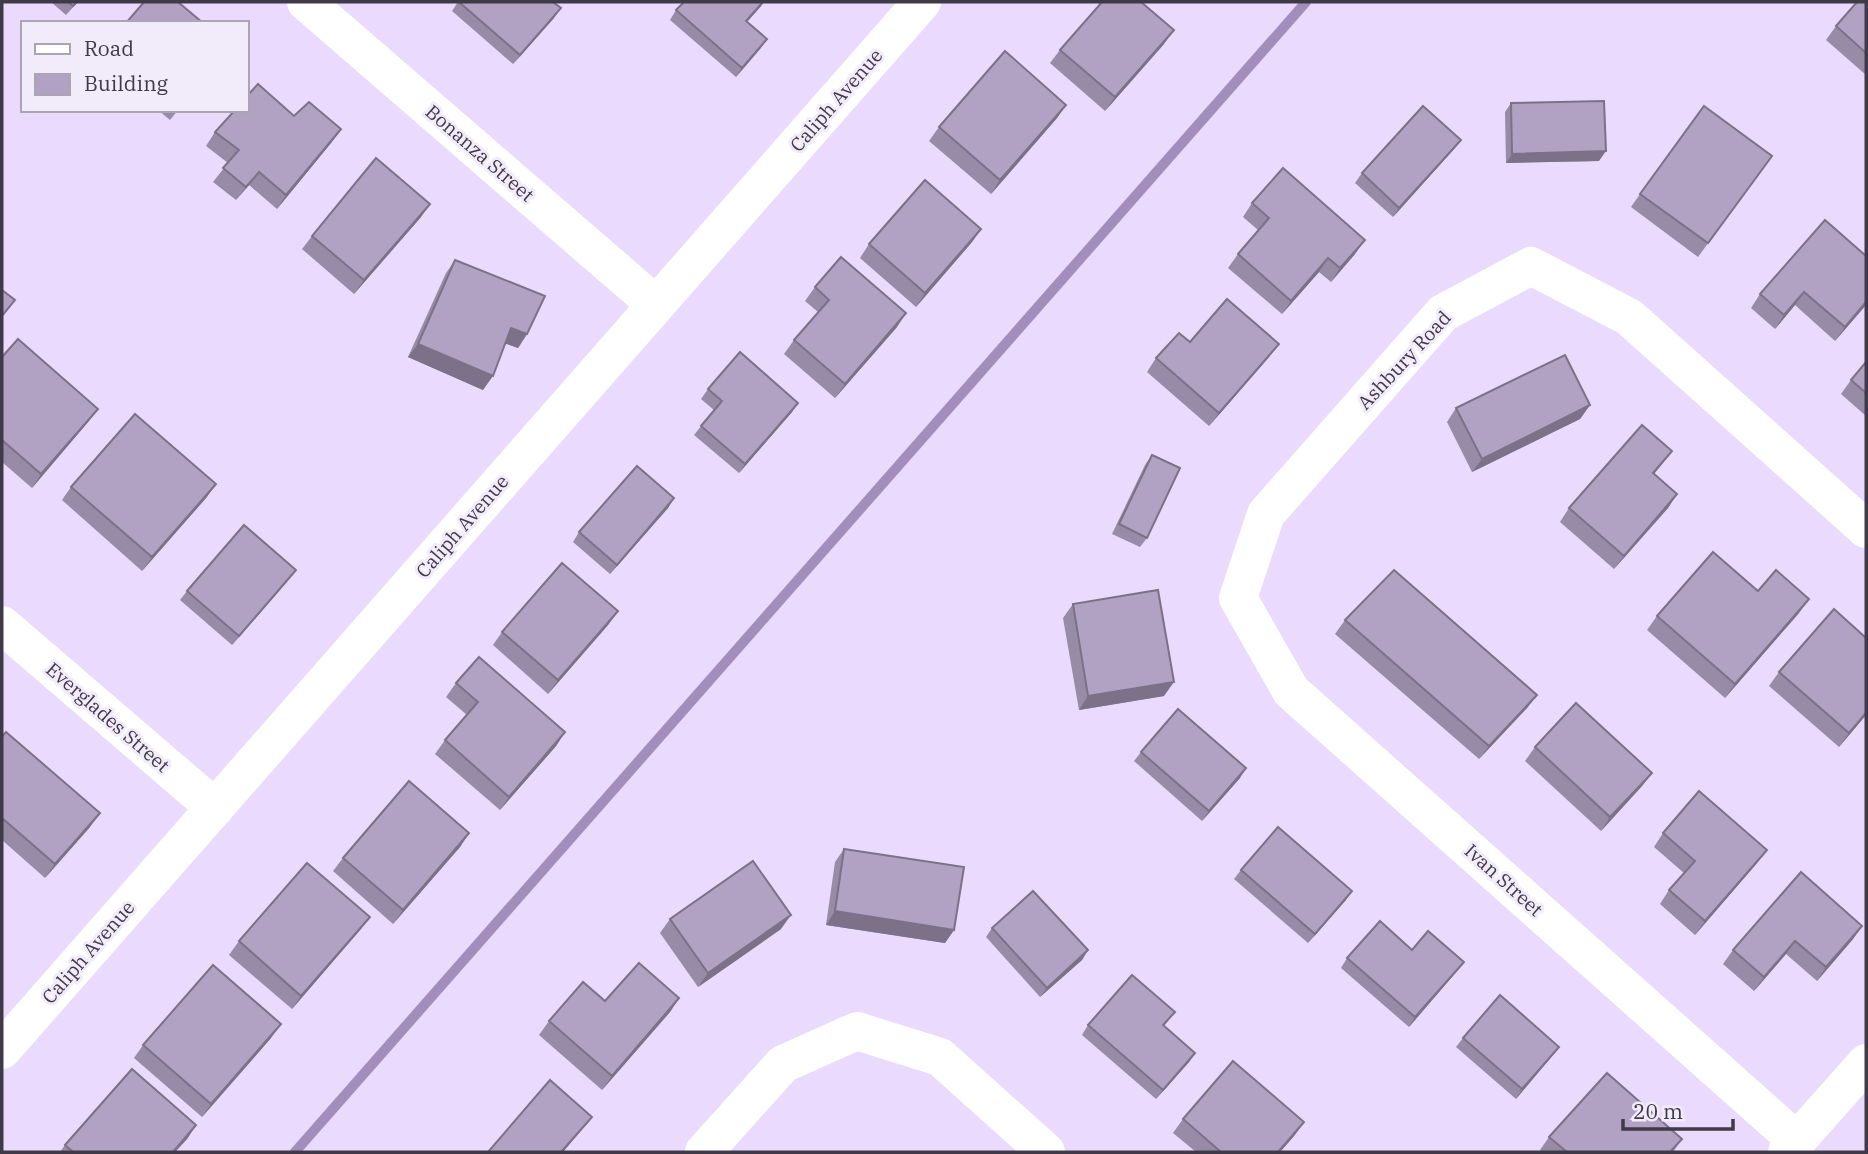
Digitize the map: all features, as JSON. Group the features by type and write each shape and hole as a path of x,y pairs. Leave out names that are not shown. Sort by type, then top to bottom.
{"street":[{"name":"Bonanza Street","path":"306,2 655,304"},
{"name":"Caliph Avenue","path":"2,1050 922,2"},
{"name":"Ashbury Road","path":"1238,598 1266,514 1425,333 1443,313 1531,266 1629,317 1866,529"},
{"name":"Ivan Street","path":"1238,598 1291,691 1792,1147"},
{"name":"Everglades Street","path":"2,625 215,808"},
{"path":"705,1152 783,1064 857,1031 940,1057 1046,1152"},
{"path":"1792,1147 1866,1063"}],"building":[{"path":"144,2 178,2 201,21 128,21"},
{"path":"459,2 553,2 561,8 520,55"},
{"path":"684,2 763,2 746,21 767,39 742,68 676,10"},
{"path":"1102,2 1141,2 1174,30 1115,97 1060,50"},
{"path":"1857,2 1866,2 1866,53 1836,26"},
{"path":"1005,51 1066,105 1000,180 939,127"},
{"path":"258,84 294,116 309,102 341,129 286,195 259,172 246,187 223,168 239,150 215,132 233,112 248,112 248,95"},
{"path":"1604,101 1606,151 1512,154 1511,103"},
{"path":"1423,106 1461,140 1399,208 1362,173"},
{"path":"1704,106 1772,156 1708,243 1640,194"},
{"path":"376,158 430,204 364,280 312,236"},
{"path":"1283,168 1365,240 1340,268 1328,258 1291,301 1238,254 1269,218 1252,203"},
{"path":"925,180 981,229 925,293 869,244"},
{"path":"1825,220 1866,256 1866,302 1845,327 1804,292 1784,315 1760,294"},
{"path":"841,257 906,313 845,384 794,340 829,300 815,287"},
{"path":"455,260 545,296 527,334 511,328 493,376 418,344"},
{"path":"2,290 15,300 2,316"},
{"path":"1227,299 1279,344 1219,413 1156,358 1179,333 1190,342"},
{"path":"18,339 98,409 41,474 2,440 2,357"},
{"path":"740,352 798,403 745,464 701,426 722,401 708,389"},
{"path":"1565,355 1590,405 1482,459 1456,408"},
{"path":"1866,362 1866,393 1851,380"},
{"path":"135,414 216,484 152,557 71,487"},
{"path":"1642,425 1672,451 1653,473 1677,494 1624,556 1569,508"},
{"path":"1152,455 1180,468 1147,538 1119,524"},
{"path":"637,466 674,498 617,565 579,532"},
{"path":"244,525 296,570 239,636 187,591"},
{"path":"1713,552 1758,591 1776,570 1809,599 1735,684 1657,616"},
{"path":"562,563 618,611 558,680 502,632"},
{"path":"1394,570 1537,695 1489,746 1345,620"},
{"path":"1158,590 1174,682 1088,696 1073,604"},
{"path":"1834,609 1866,638 1866,713 1849,733 1779,672"},
{"path":"479,657 565,732 509,797 445,740 478,702 456,683"},
{"path":"1576,703 1652,773 1610,817 1535,747"},
{"path":"1178,709 1246,768 1209,811 1141,752"},
{"path":"6,732 100,813 55,864 2,818 2,737"},
{"path":"409,781 469,833 403,910 343,858"},
{"path":"1699,791 1767,850 1705,921 1669,890 1695,861 1663,833"},
{"path":"1278,827 1352,891 1315,934 1241,870"},
{"path":"844,849 964,867 954,930 835,911"},
{"path":"753,861 791,915 708,973 670,919"},
{"path":"307,863 370,917 301,996 239,941"},
{"path":"1801,872 1862,926 1826,967 1795,941 1764,977 1733,950"},
{"path":"1033,891 1088,950 1047,988 992,928"},
{"path":"1380,921 1412,950 1428,931 1464,962 1415,1017 1347,958"},
{"path":"639,963 679,998 612,1076 549,1021 583,982 605,1001"},
{"path":"213,965 281,1024 211,1104 143,1045"},
{"path":"1132,975 1175,1012 1163,1025 1195,1053 1163,1090 1088,1025"},
{"path":"1500,995 1559,1047 1522,1089 1463,1038"},
{"path":"1233,1061 1304,1122 1278,1152 1221,1152 1183,1119"},
{"path":"132,1069 196,1125 173,1152 73,1152 65,1145"},
{"path":"1607,1073 1682,1139 1670,1152 1567,1152 1549,1137"},
{"path":"550,1080 592,1117 561,1152 488,1152"}],"waterway":[{"path":"295,1152 1306,2"}]}
